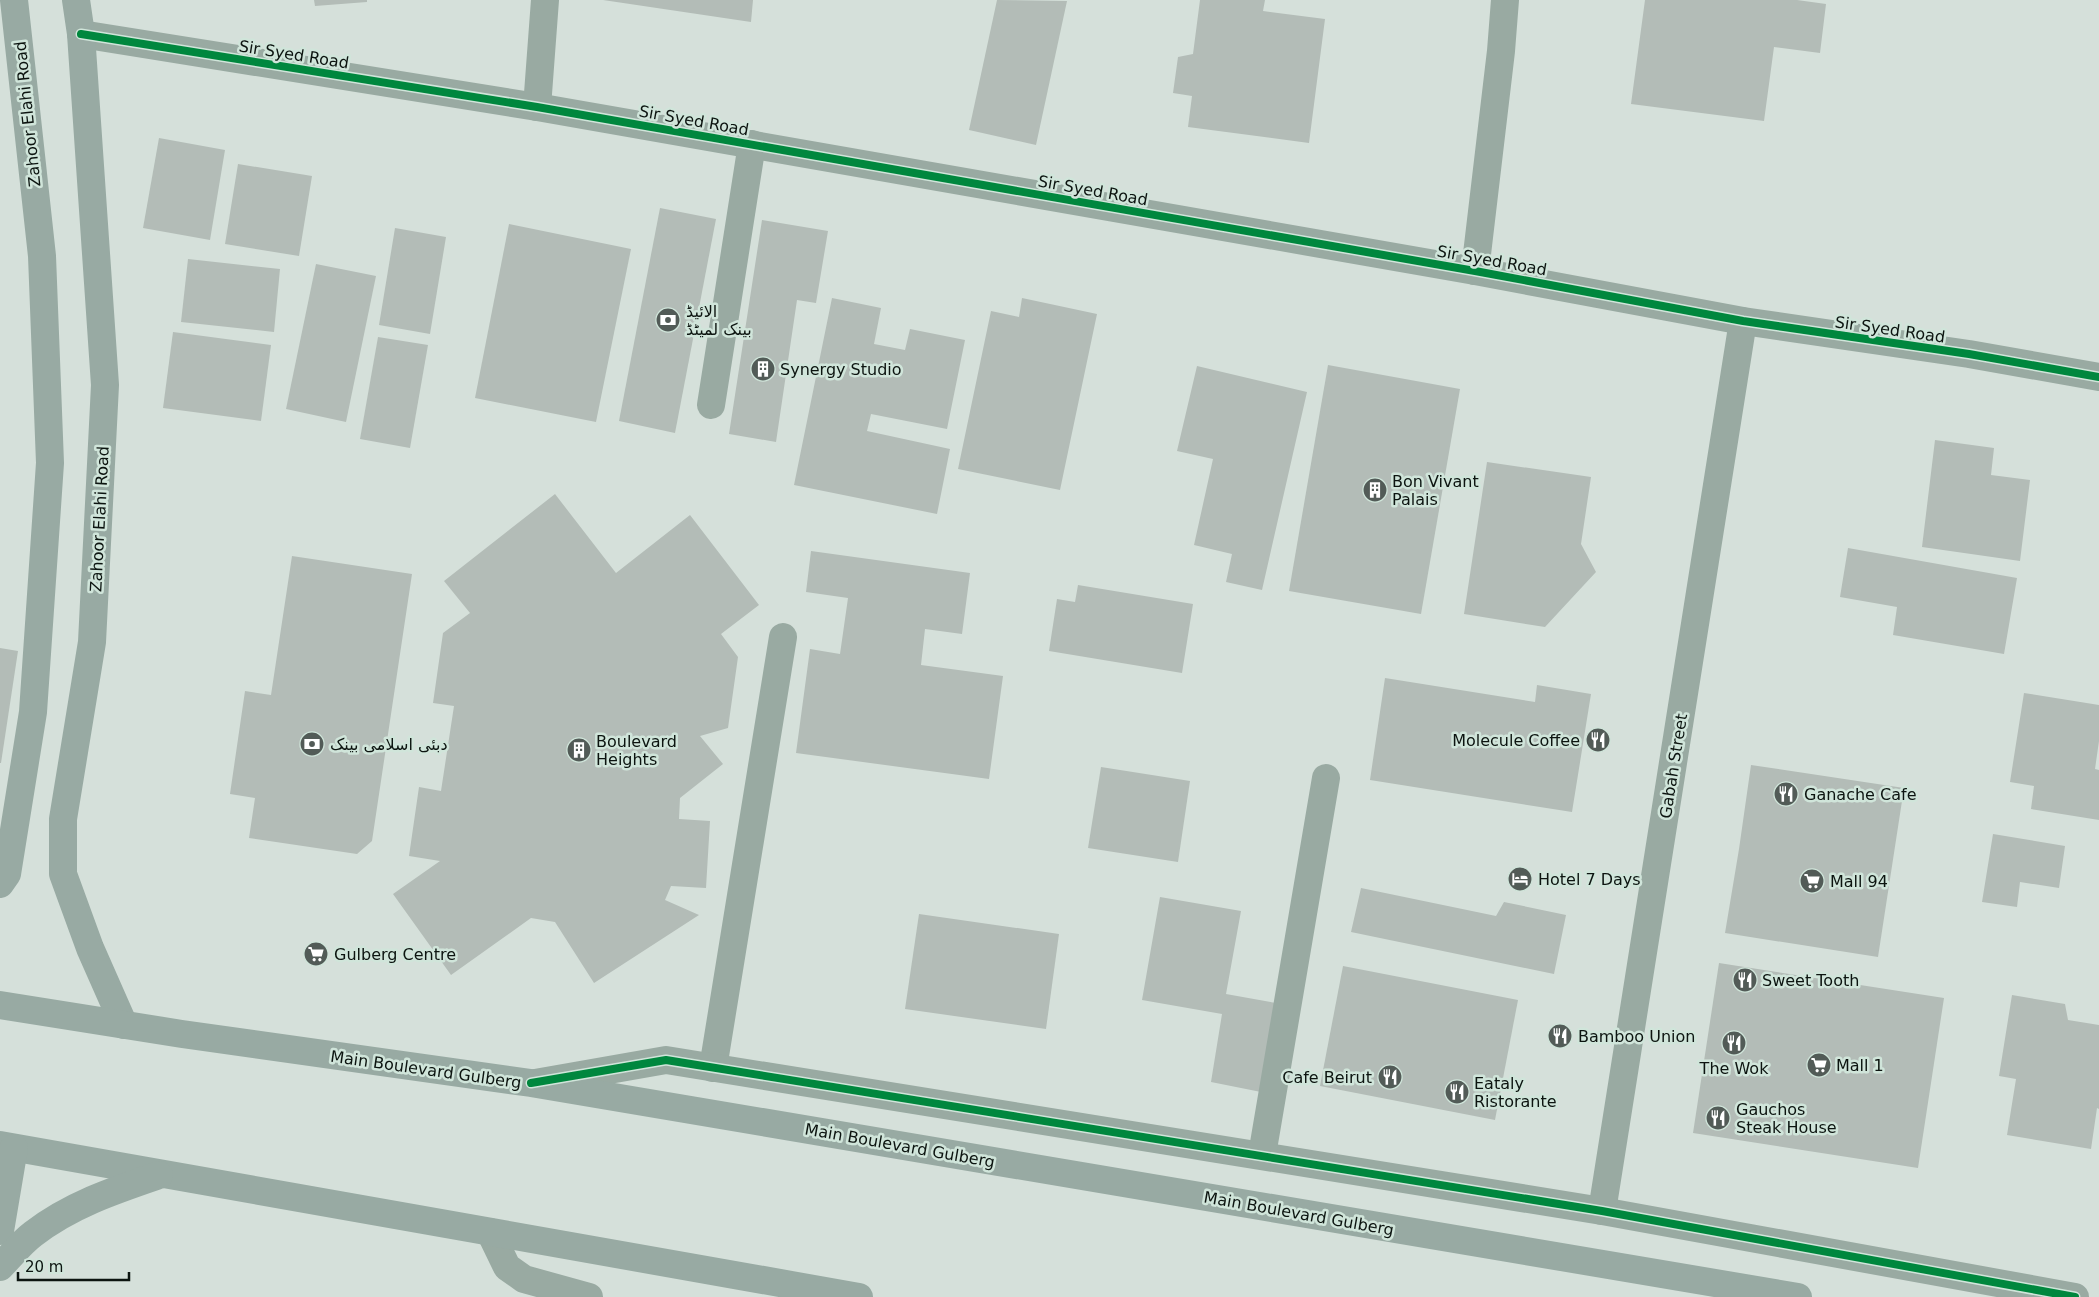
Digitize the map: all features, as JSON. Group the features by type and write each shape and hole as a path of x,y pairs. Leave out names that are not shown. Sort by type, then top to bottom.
{"main road":[{"name":"Zahoor Elahi Road","path":"76,0 81,34 105,385 92,642 63,819 63,874 90,948 124,1024"},
{"name":"Zahoor Elahi Road","path":"0,884 7,874 33,712 50,463 42,256 11,14"},
{"name":"Main Boulevard Gulberg","path":"0,1005 182,1034 532,1083 1798,1297"},
{"path":"0,1231 7,1146 859,1297"},
{"path":"0,1267 32,1234 72,1208 112,1190 163,1174"}],"street":[{"path":"537,107 545,0"},
{"path":"1475,270 1501,52 1505,0"},
{"name":"Sir Syed Road","path":"81,34 537,107 752,144 1475,270 1743,321 1969,354 2099,377"},
{"path":"711,405 752,144"},
{"name":"Gabah Street","path":"1602,1211 1743,321"},
{"path":"713,1068 784,637"},
{"path":"1262,1155 1326,778"},
{"path":"532,1083 666,1060 1602,1211 2075,1297"},
{"path":"490,1232 507,1267 524,1280 589,1297"}],"building":[{"path":"314,0 367,0 367,2 315,6"},
{"path":"603,0 753,0 751,22"},
{"path":"997,0 1067,1 1036,145 969,130"},
{"path":"1200,0 1265,0 1263,11 1325,19 1309,143 1188,127 1192,96 1173,93 1178,57 1193,54"},
{"path":"1645,0 1797,0 1826,4 1820,53 1774,47 1764,121 1631,104"},
{"path":"159,138 225,150 210,240 143,228"},
{"path":"238,164 312,176 299,256 225,244"},
{"name":"الائیڈ بینک لمیٹڈ","path":"660,208 716,219 675,433 619,421"},
{"name":"Synergy Studio","path":"762,220 828,231 816,303 797,300 776,442 729,434"},
{"path":"509,224 631,249 596,422 475,398"},
{"path":"395,228 446,237 430,334 379,325"},
{"path":"188,259 280,269 274,332 181,322"},
{"path":"316,264 376,276 346,422 286,409"},
{"path":"832,298 881,308 874,344 905,350 910,329 965,340 947,429 871,414 867,431 950,449 937,514 794,485"},
{"path":"1022,298 1097,314 1060,490 958,469 991,311 1019,317"},
{"path":"173,332 271,345 261,421 163,408"},
{"path":"378,337 428,345 410,448 360,439"},
{"name":"Bon Vivant Palais","path":"1328,365 1460,389 1421,614 1289,591"},
{"path":"1197,366 1307,392 1262,590 1226,582 1232,554 1194,545 1213,459 1177,451"},
{"path":"1935,440 1994,448 1991,475 2030,480 2020,561 1922,547"},
{"path":"1487,462 1591,477 1581,544 1596,572 1545,627 1464,614"},
{"name":"Boulevard Heights","path":"555,494 616,573 690,515 759,605 721,634 738,657 728,728 700,736 723,764 680,798 679,819 710,821 706,888 671,886 665,900 699,915 594,983 555,922 531,918 451,975 393,894 440,861 409,856 419,787 441,791 454,706 433,703 443,633 470,613 444,581"},
{"path":"1848,548 2017,578 2004,654 1893,635 1897,607 1840,597"},
{"path":"811,551 970,573 962,634 925,629 921,665 1003,676 989,779 796,753 810,649 840,654 848,598 806,592"},
{"name":"دبئی اسلامی بینک","path":"292,556 412,574 372,841 357,854 249,838 255,798 230,794 245,691 271,695"},
{"path":"1078,585 1193,604 1182,673 1049,651 1057,599 1075,602"},
{"path":"0,648 18,651 1,763 0,763"},
{"path":"1385,678 1535,702 1537,685 1591,694 1572,812 1370,780"},
{"path":"2024,693 2099,705 2099,741 2095,769 2099,770 2099,820 2031,809 2034,786 2010,782"},
{"name":"Mall 94","path":"1751,765 1904,788 1878,957 1725,933"},
{"path":"1101,767 1190,781 1178,862 1088,848"},
{"path":"1993,834 2065,846 2059,888 2020,882 2017,907 1982,902"},
{"path":"1361,888 1496,916 1504,902 1566,915 1554,974 1351,932"},
{"path":"1160,897 1241,911 1226,994 1276,1003 1261,1092 1211,1082 1222,1014 1142,1000"},
{"path":"919,914 1059,934 1046,1029 905,1009"},
{"name":"Mall 1","path":"1719,963 1944,998 1918,1168 1693,1133"},
{"path":"1343,966 1518,1000 1495,1120 1320,1086"},
{"path":"2012,995 2065,1004 2068,1020 2099,1025 2099,1109 2097,1108 2091,1149 2007,1135 2016,1079 1999,1076"}],"cycle path":[{"path":"81,34 537,107 1475,271 1743,321 1969,354 2099,377"},
{"path":"531,1083 666,1060 1602,1211 2075,1297"}],"place":[{"name":"الائیڈ بینک لمیٹڈ","path":"668,320"},
{"name":"Synergy Studio","path":"763,369"},
{"name":"Bon Vivant Palais","path":"1375,490"},
{"name":"Molecule Coffee","path":"1598,740"},
{"name":"دبئی اسلامی بینک","path":"312,744"},
{"name":"Boulevard Heights","path":"579,750"},
{"name":"Ganache Cafe","path":"1786,794"},
{"name":"Hotel 7 Days","path":"1520,879"},
{"name":"Mall 94","path":"1812,881"},
{"name":"Gulberg Centre","path":"316,954"},
{"name":"Sweet Tooth","path":"1745,980"},
{"name":"Bamboo Union","path":"1560,1036"},
{"name":"The Wok","path":"1734,1043"},
{"name":"Mall 1","path":"1819,1065"},
{"name":"Cafe Beirut","path":"1390,1077"},
{"name":"Eataly Ristorante","path":"1457,1092"},
{"name":"Gauchos Steak House","path":"1718,1118"}]}
